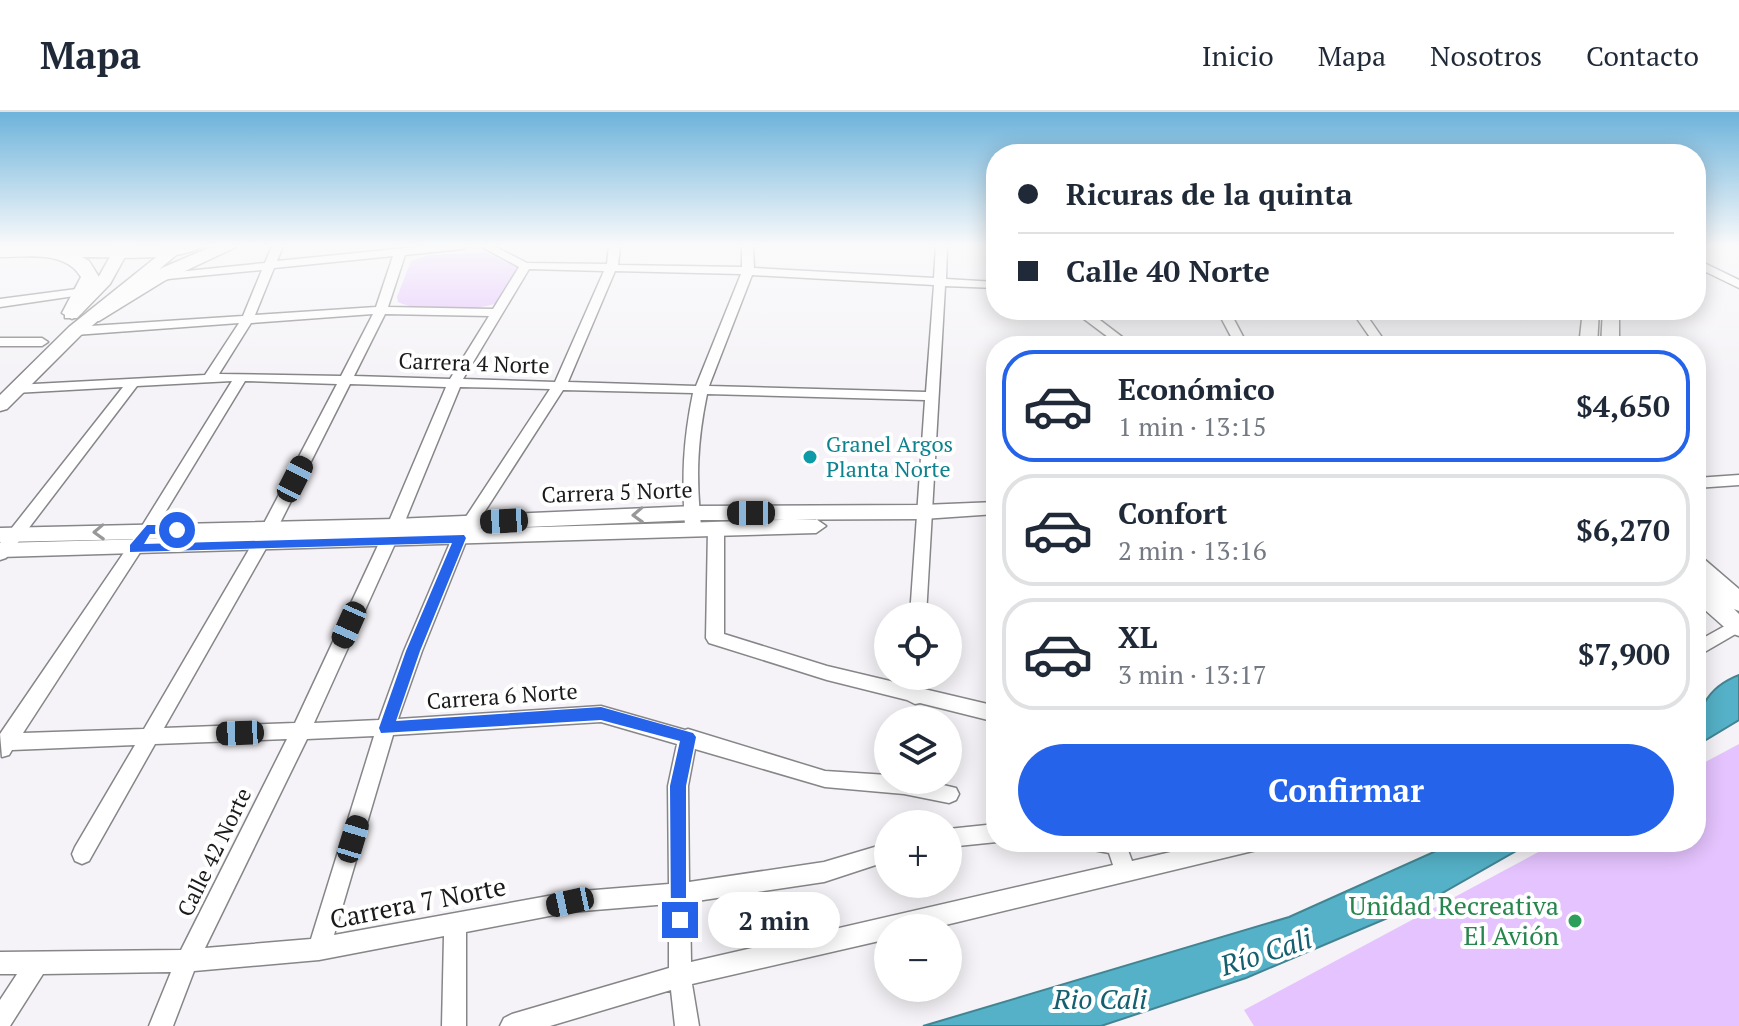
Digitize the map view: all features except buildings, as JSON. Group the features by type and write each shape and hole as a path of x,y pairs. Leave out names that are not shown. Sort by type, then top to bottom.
{"main road":[{"path":"73,322 85,289"},
{"path":"8,388 73,322 98,289"},
{"path":"92,317 129,289"},
{"path":"0,405 8,388 42,342 73,322 92,317 138,289"},
{"path":"1706,578 1738,619"},
{"path":"1706,596 1738,619"}],"street":[{"path":"210,378 247,320 260,289"},
{"path":"82,854 266,536 347,379 388,289"},
{"name":"Calle 42 Norte","path":"161,1026 187,961 301,731 391,533 455,382 511,289"},
{"path":"319,949 386,728 413,651 466,530 560,385 602,289"},
{"path":"694,521 689,477 691,436 701,389 741,289"},
{"path":"919,602 939,289"},
{"path":"0,303 84,292"},
{"path":"73,322 247,320 381,310 495,313"},
{"path":"1092,320 1114,336"},
{"path":"0,342 42,342"},
{"path":"2,745 147,530 241,377"},
{"name":"Carrera 4 Norte","path":"8,388 241,377 931,396"},
{"path":"3,545 134,382"},
{"path":"1706,482 1739,480"},
{"name":"Carrera 5 Norte","path":"694,521 716,529 923,517 986,509"},
{"name":"Carrera 5 Norte","path":"3,545 134,549 266,536 694,521 986,519"},
{"path":"716,529 715,638 915,697 986,712"},
{"name":"Carrera 5 Norte","path":"3,545 147,530 266,536"},
{"path":"1706,643 1738,619"},
{"path":"915,690 915,697"},
{"name":"Carrera 6 Norte","path":"2,745 150,736 386,728 601,714 825,779 874,783"},
{"path":"687,1026 680,976 678,786 688,737"},
{"path":"962,837 986,834"},
{"path":"1118,852 1126,873"},
{"path":"949,914 1213,852"},
{"name":"Carrera 7 Norte","path":"0,963 187,961 319,949 455,926 570,902 680,893 824,872 874,856"},
{"path":"454,1026 455,926"},
{"path":"512,1026 680,976 874,931"},
{"path":"0,1021 38,961"}],"shaded area":[{"path":"400,289 506,289 497,303 476,308 419,308 398,302"},
{"name":"Unidad Recreativa El Avión","path":"1739,744 1739,1026 1254,1026 1244,1010 1538,852 1706,852 1706,762"}],"water":[{"path":"1739,675 1739,720 1706,740 1706,701 1727,680"},
{"name":"Rio Cali","path":"1434,852 1514,852 1430,900 1246,978 1101,1026 923,1026 1289,917"}],"place":[{"name":"Granel Argos Planta Norte","path":"810,457"},
{"name":"Unidad Recreativa El Avión","path":"1575,921"}],"route":[{"path":"177,530 147,530 134,549 460,538 413,651 386,728 601,714 688,737 678,786 680,920"}],"water label":[{"name":"Río Cali","path":"1266,952"}]}
